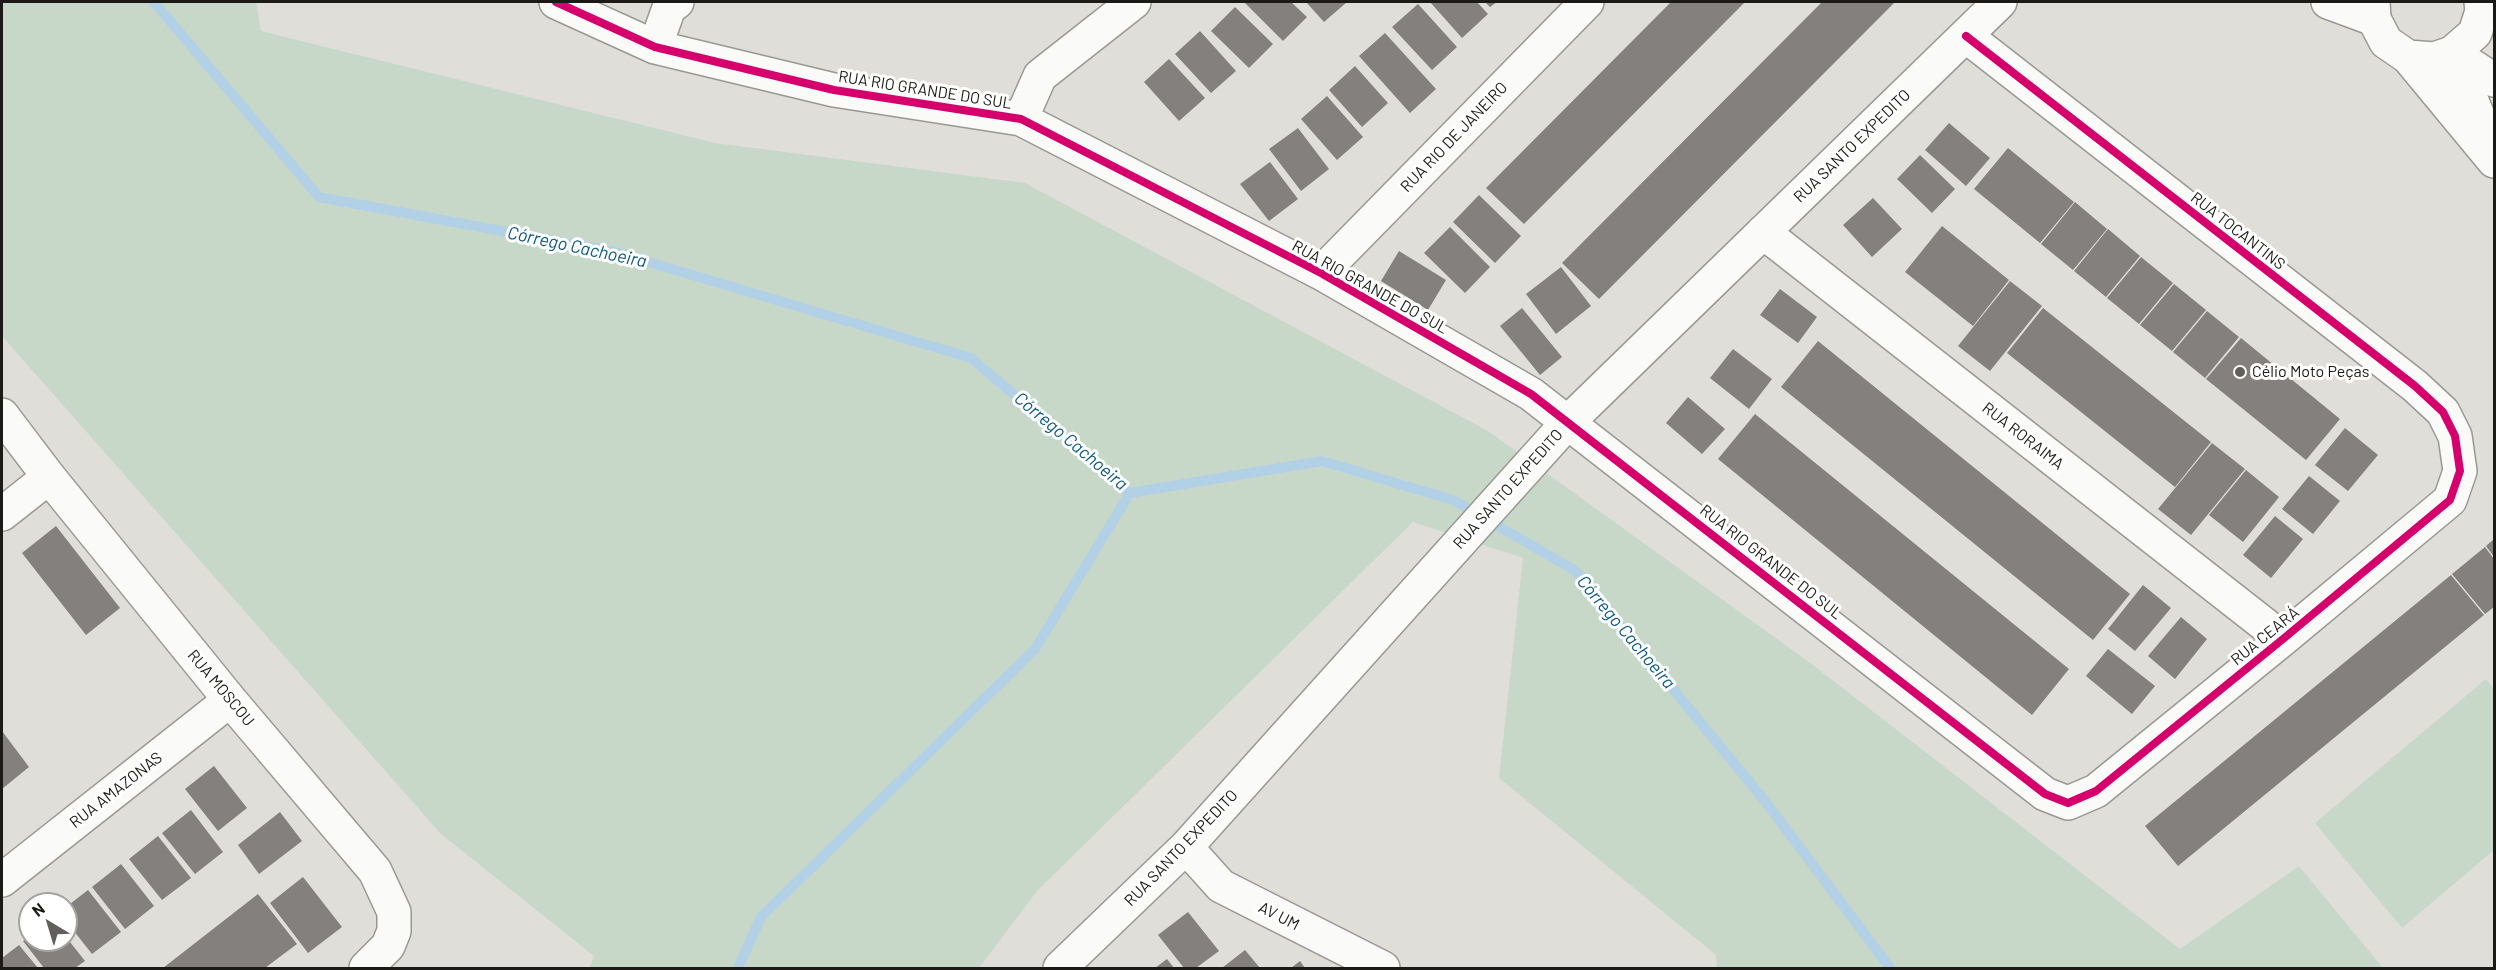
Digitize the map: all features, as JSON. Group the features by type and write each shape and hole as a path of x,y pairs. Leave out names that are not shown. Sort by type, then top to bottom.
{"street":[{"name":"RUA RIO GRANDE DO SUL","path":"556,2 655,46 834,90 1021,118 1321,273 1531,394 1569,421 2045,794 2068,803"},
{"path":"655,46 669,8 677,2"},
{"path":"1021,118 1040,76 1134,2"},
{"name":"RUA RIO DE JANEIRO","path":"1321,273 1587,2"},
{"name":"RUA SANTO EXPEDITO","path":"1060,969 1186,848 1569,421 2000,2"},
{"path":"2328,2 2373,10 2386,42 2408,57 2494,159"},
{"path":"2408,57 2434,59 2452,53 2475,33 2482,11 2481,2"},
{"name":"RUA TOCANTINS","path":"1966,36 2415,386 2443,412 2455,436 2460,471"},
{"path":"2452,53 2494,80"},
{"path":"2452,53 2494,159"},
{"name":"RUA RORAIMA","path":"1763,232 2283,639"},
{"name":"RUA MOSCOU","path":"2,415 49,477 230,700 375,871 394,912 394,931 388,946 366,969"},
{"name":"RUA CEARÁ","path":"2068,803 2096,791 2450,500 2460,471"},
{"path":"2,514 49,477"},
{"name":"RUA AMAZONAS","path":"2,880 230,700"},
{"name":"AV UM","path":"1186,848 1221,886 1383,969"}],"green space":[{"path":"2,2 256,2 261,31 715,143 1025,183 1488,431 1809,662 2180,949 2299,866 2383,968 1717,968 1716,955 1499,778 1523,558 1413,522 1037,891 979,968 589,968 594,956 441,834 2,336"},
{"path":"2486,679 2494,689 2494,850 2402,928 2315,823"}],"building":[{"path":"1291,2 1307,17 1283,41 1245,3"},
{"path":"1306,2 1347,2 1324,22"},
{"path":"1430,2 1477,2 1488,14 1462,38"},
{"path":"1485,2 1497,2 1490,7"},
{"path":"1671,2 1745,2 1524,224 1486,188"},
{"path":"1822,2 1895,2 1599,299 1562,263"},
{"path":"1418,4 1457,47 1432,70 1392,27"},
{"path":"1235,7 1273,44 1249,68 1211,31"},
{"path":"1200,31 1236,71 1211,93 1175,54"},
{"path":"1385,33 1436,89 1410,113 1359,56"},
{"path":"1169,59 1205,98 1179,121 1144,82"},
{"path":"1355,66 1388,103 1362,127 1329,90"},
{"path":"1327,96 1363,137 1337,160 1301,119"},
{"path":"1949,123 1990,158 1966,186 1925,150"},
{"path":"1298,128 1329,169 1301,191 1269,149"},
{"path":"2008,148 2074,202 2040,243 1974,189"},
{"path":"1920,155 1955,189 1932,213 1897,179"},
{"path":"1270,162 1298,199 1269,221 1240,184"},
{"path":"1479,195 1521,236 1495,263 1453,222"},
{"path":"1873,198 1902,229 1872,257 1843,225"},
{"path":"2075,202 2107,229 2073,270 2041,244"},
{"path":"1942,226 2009,280 1973,326 1905,272"},
{"path":"1450,227 1490,267 1465,293 1424,253"},
{"path":"2108,229 2140,256 2106,297 2074,271"},
{"path":"1399,251 1446,280 1428,310 1381,281"},
{"path":"2141,257 2173,283 2139,324 2107,298"},
{"path":"1561,267 1591,306 1556,334 1526,294"},
{"path":"2010,281 2042,306 1990,371 1958,346"},
{"path":"2174,284 2206,310 2172,351 2140,325"},
{"path":"1780,289 1817,317 1798,343 1760,315"},
{"path":"1522,308 1562,357 1540,375 1500,326"},
{"path":"2043,308 2211,442 2175,487 2007,353"},
{"path":"2207,311 2239,337 2205,378 2173,352"},
{"path":"2241,338 2340,419 2306,460 2206,379"},
{"path":"1818,341 2130,594 2093,640 1781,387"},
{"path":"1733,349 1772,379 1749,409 1710,378"},
{"path":"1688,397 1725,429 1702,454 1666,423"},
{"path":"1755,414 2069,669 2032,715 1718,459"},
{"path":"2345,428 2378,455 2348,491 2315,465"},
{"path":"2212,443 2245,469 2191,535 2158,509"},
{"path":"2246,470 2279,497 2243,542 2209,515"},
{"path":"2309,476 2340,501 2313,534 2282,509"},
{"path":"2275,516 2303,539 2271,578 2243,555"},
{"path":"56,526 120,608 86,635 22,553"},
{"path":"2494,539 2494,557 2486,546"},
{"path":"2485,547 2494,559 2494,607 2485,614 2452,574"},
{"path":"2451,575 2484,615 2178,866 2145,826"},
{"path":"2143,585 2171,608 2135,651 2108,629"},
{"path":"2181,617 2207,639 2175,679 2148,656"},
{"path":"2108,649 2155,686 2132,714 2086,676"},
{"path":"2,731 29,767 2,789"},
{"path":"214,766 247,808 218,831 185,789"},
{"path":"191,810 223,852 195,874 162,833"},
{"path":"280,812 302,841 259,874 238,845"},
{"path":"158,836 191,878 162,900 129,859"},
{"path":"121,864 154,906 125,929 92,887"},
{"path":"303,877 342,927 308,953 270,903"},
{"path":"88,890 121,932 92,954 78,936 78,898"},
{"path":"258,894 297,944 265,968 163,968"},
{"path":"1188,912 1219,951 1196,968 1184,968 1158,935"},
{"path":"18,946 18,952 25,952 38,968 2,968 2,958"},
{"path":"1245,950 1260,968 1222,968"},
{"path":"32,952 78,952 85,961 75,968 44,968"},
{"path":"1167,959 1174,968 1155,968"},
{"path":"1300,961 1305,968 1291,968"}],"waterway":[{"name":"Córrego Cachoeira","path":"154,2 319,197 615,252 971,358 1130,493 1322,461 1453,500 1576,571 1765,801 1890,968"},
{"path":"738,968 761,917 1035,649 1130,493"}],"cycle path":[{"path":"556,2 655,47 834,90 1021,119 1321,273 1531,394 2045,794 2068,803 2096,791 2450,500 2460,471 2455,436 2443,412 2415,386 1966,36"}],"place":[{"name":"Célio Moto Peças","path":"2240,372"}]}
